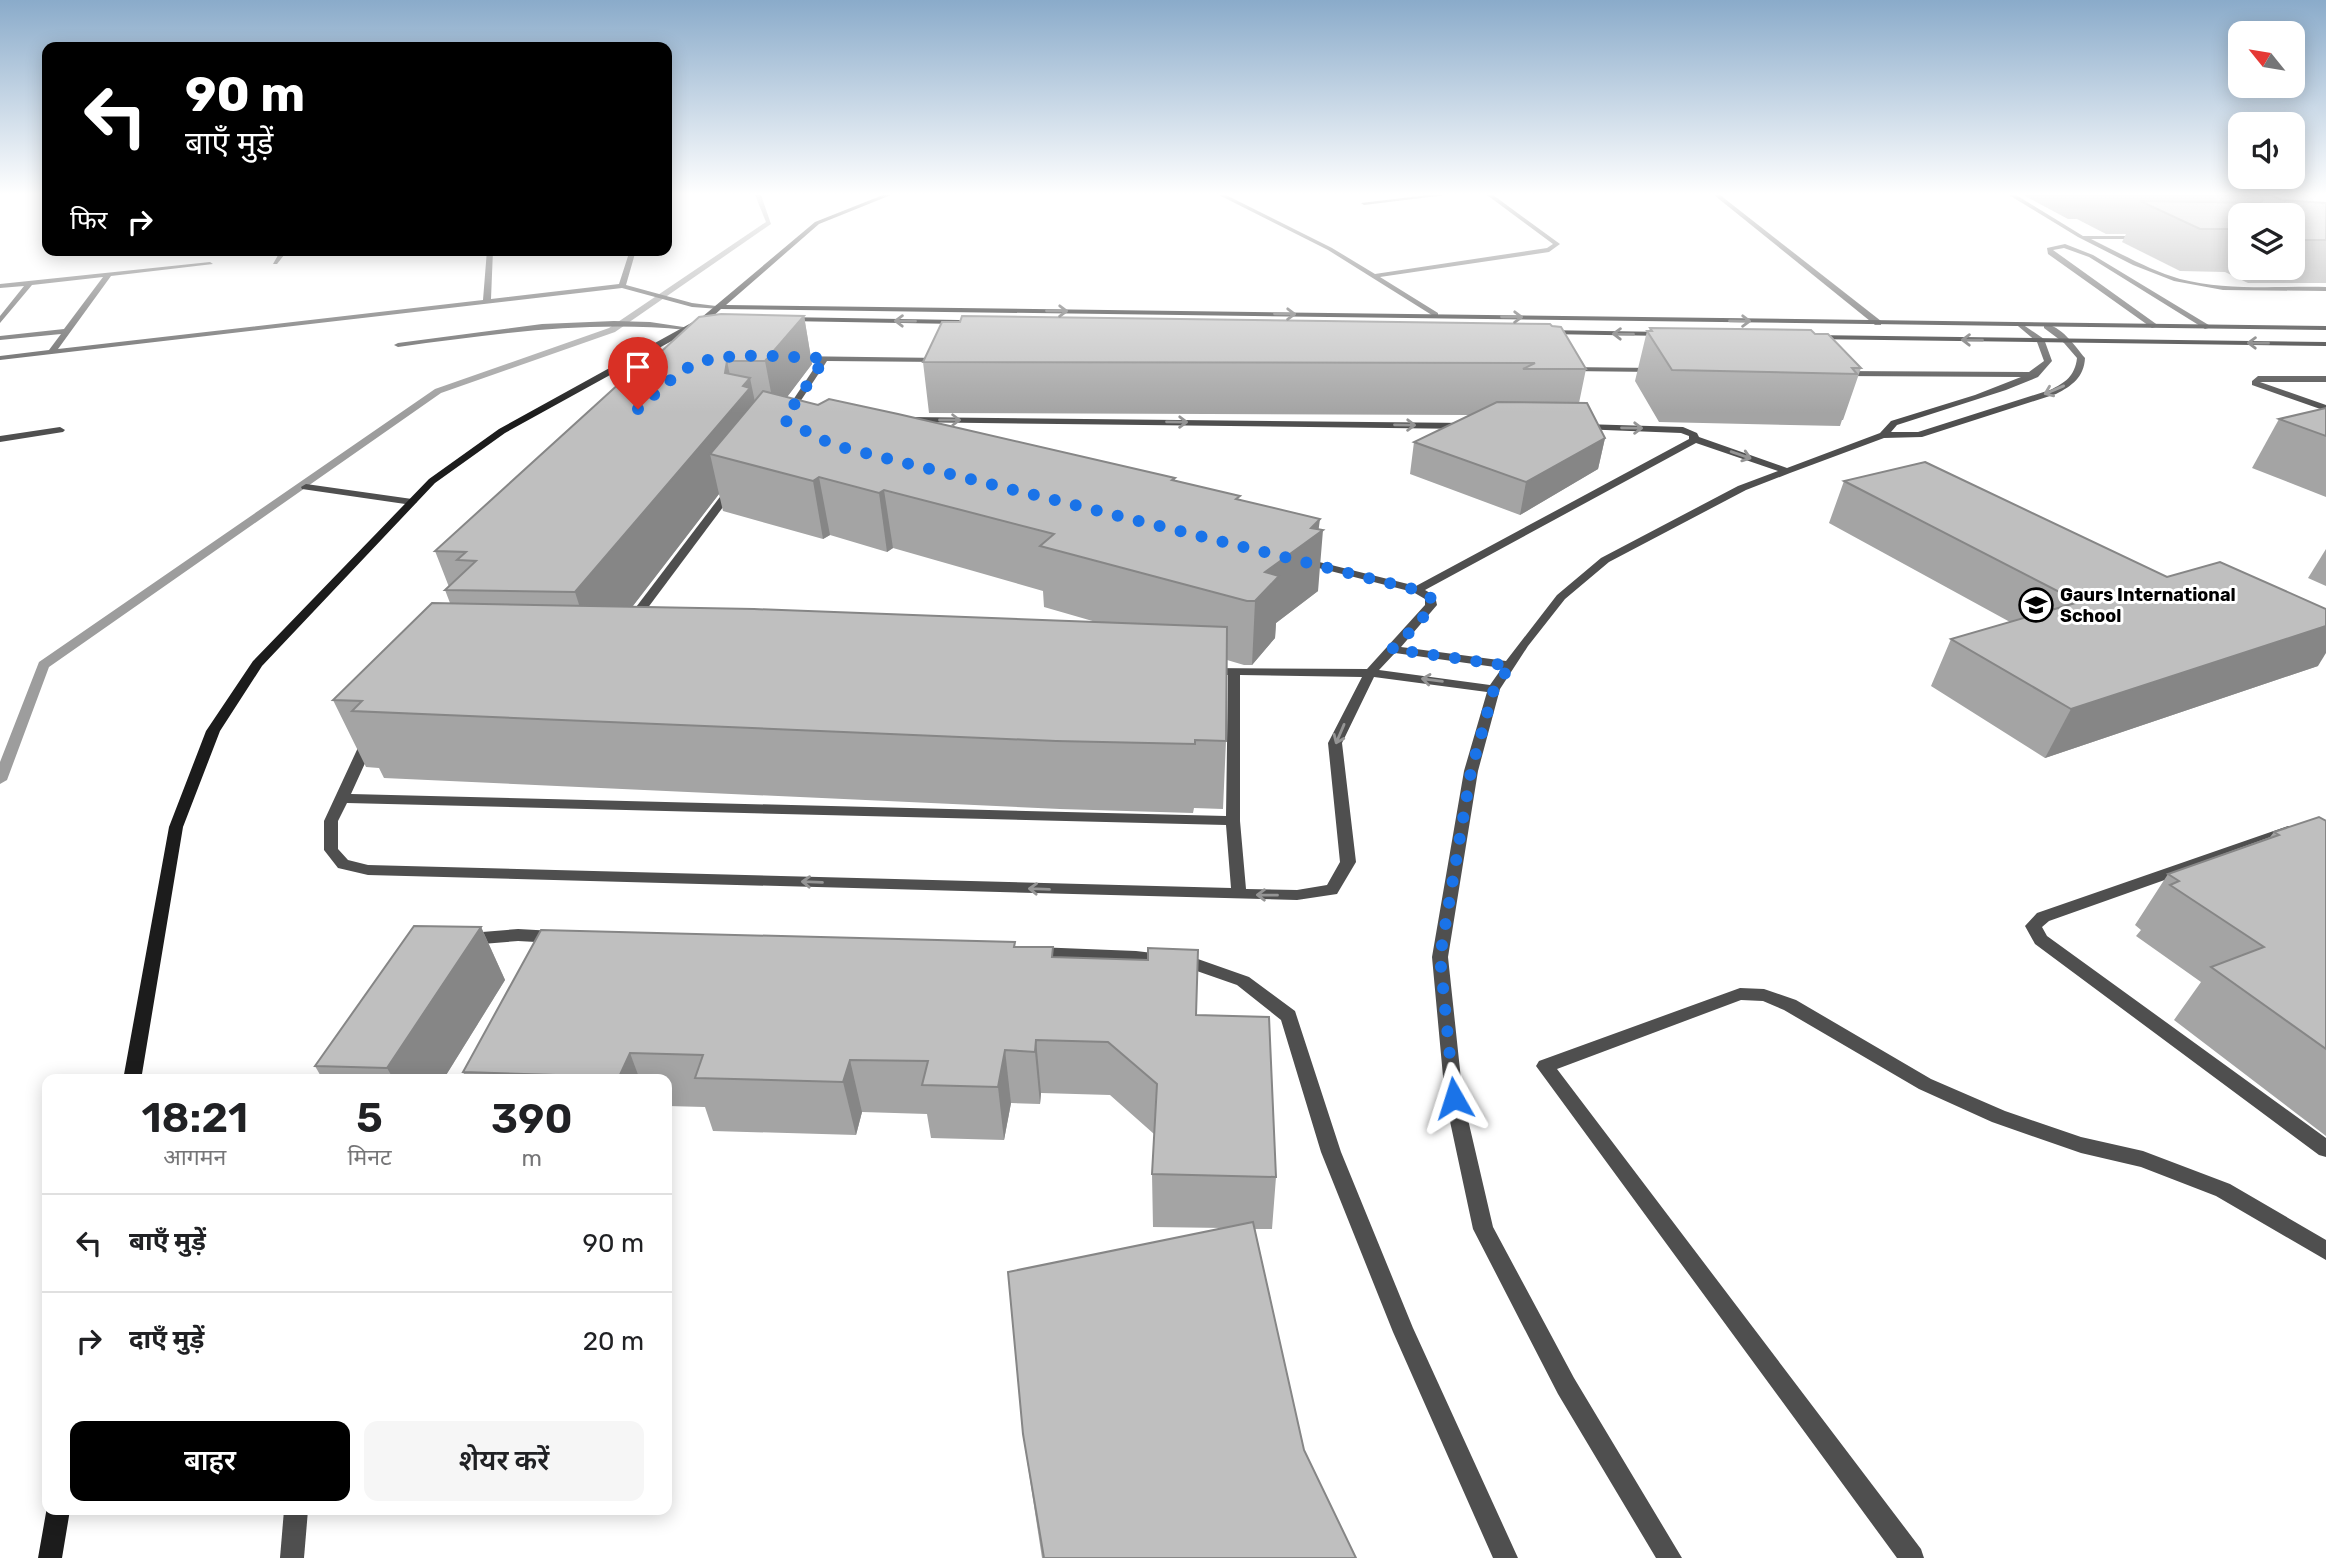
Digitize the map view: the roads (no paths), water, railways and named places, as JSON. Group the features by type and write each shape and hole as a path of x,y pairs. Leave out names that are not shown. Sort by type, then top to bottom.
{"street":[{"path":"0,286 173,268"},
{"path":"487,300 489,268"},
{"path":"622,286 628,268"},
{"path":"133,1074 176,827 213,731 257,664 412,502 456,461 502,431 560,401 686,328 719,313 768,268"},
{"path":"1361,268 1434,315"},
{"path":"1375,276 1431,268"},
{"path":"1808,268 1878,323"},
{"path":"2072,268 2155,326"},
{"path":"2110,268 2208,327"},
{"path":"2146,268 2189,283 2326,289"},
{"path":"52,351 109,274"},
{"path":"0,321 30,283"},
{"path":"0,358 622,286 719,313 1434,315 2022,326 2326,328"},
{"path":"782,319 964,322"},
{"path":"398,345 603,322 653,323 686,328"},
{"path":"1883,435 1894,423 2035,375 2045,369 2048,361 2041,341 2022,326"},
{"path":"1670,1558 1566,1386 1483,1229 1454,1098 1440,957 1471,771 1494,689 1561,597 1605,559 1742,488 1883,435 1919,435 2061,388 2078,375 2081,358 2067,341 2047,326"},
{"path":"0,338 68,331"},
{"path":"1537,332 1677,335"},
{"path":"1803,337 2326,344"},
{"path":"784,358 951,360"},
{"path":"797,423 784,420 825,358"},
{"path":"1552,369 1664,370"},
{"path":"1832,372 2035,375"},
{"path":"2326,379 2258,379 2255,383 2326,408"},
{"path":"893,420 1479,426"},
{"path":"1571,427 1672,428 1694,436 1694,439 1787,471"},
{"path":"0,439 60,430"},
{"path":"1417,590 1690,444 1694,439"},
{"path":"626,629 742,475"},
{"path":"306,487 412,502"},
{"path":"375,726 331,821 331,850 343,864 368,870 1238,894 1297,895 1332,890 1348,862 1335,743 1370,673 1431,605 1431,598 1417,590 1295,559"},
{"path":"1392,649 1510,666"},
{"path":"1196,671 1370,673 1494,689"},
{"path":"1234,671 1233,821 1238,894"},
{"path":"340,798 1233,821"},
{"path":"2326,835 2288,831 2043,917 2033,926 2041,940 2326,1149"},
{"path":"447,944 458,940 518,935 573,937"},
{"path":"1012,953 1136,957 1195,964 1242,981 1289,1016 1331,1152 1404,1332 1506,1558"},
{"path":"1912,1558 1545,1066 1741,994 1764,995 1790,1005 1925,1084 1999,1117 2081,1145 2143,1159 2223,1190 2326,1251"},
{"path":"50,1558 57,1515"},
{"path":"292,1558 296,1515"}],"waterway":[{"path":"0,780 43,665 438,391 612,330 703,268"}],"place":[{"name":"Gaurs International School","path":"2036,605"}]}
